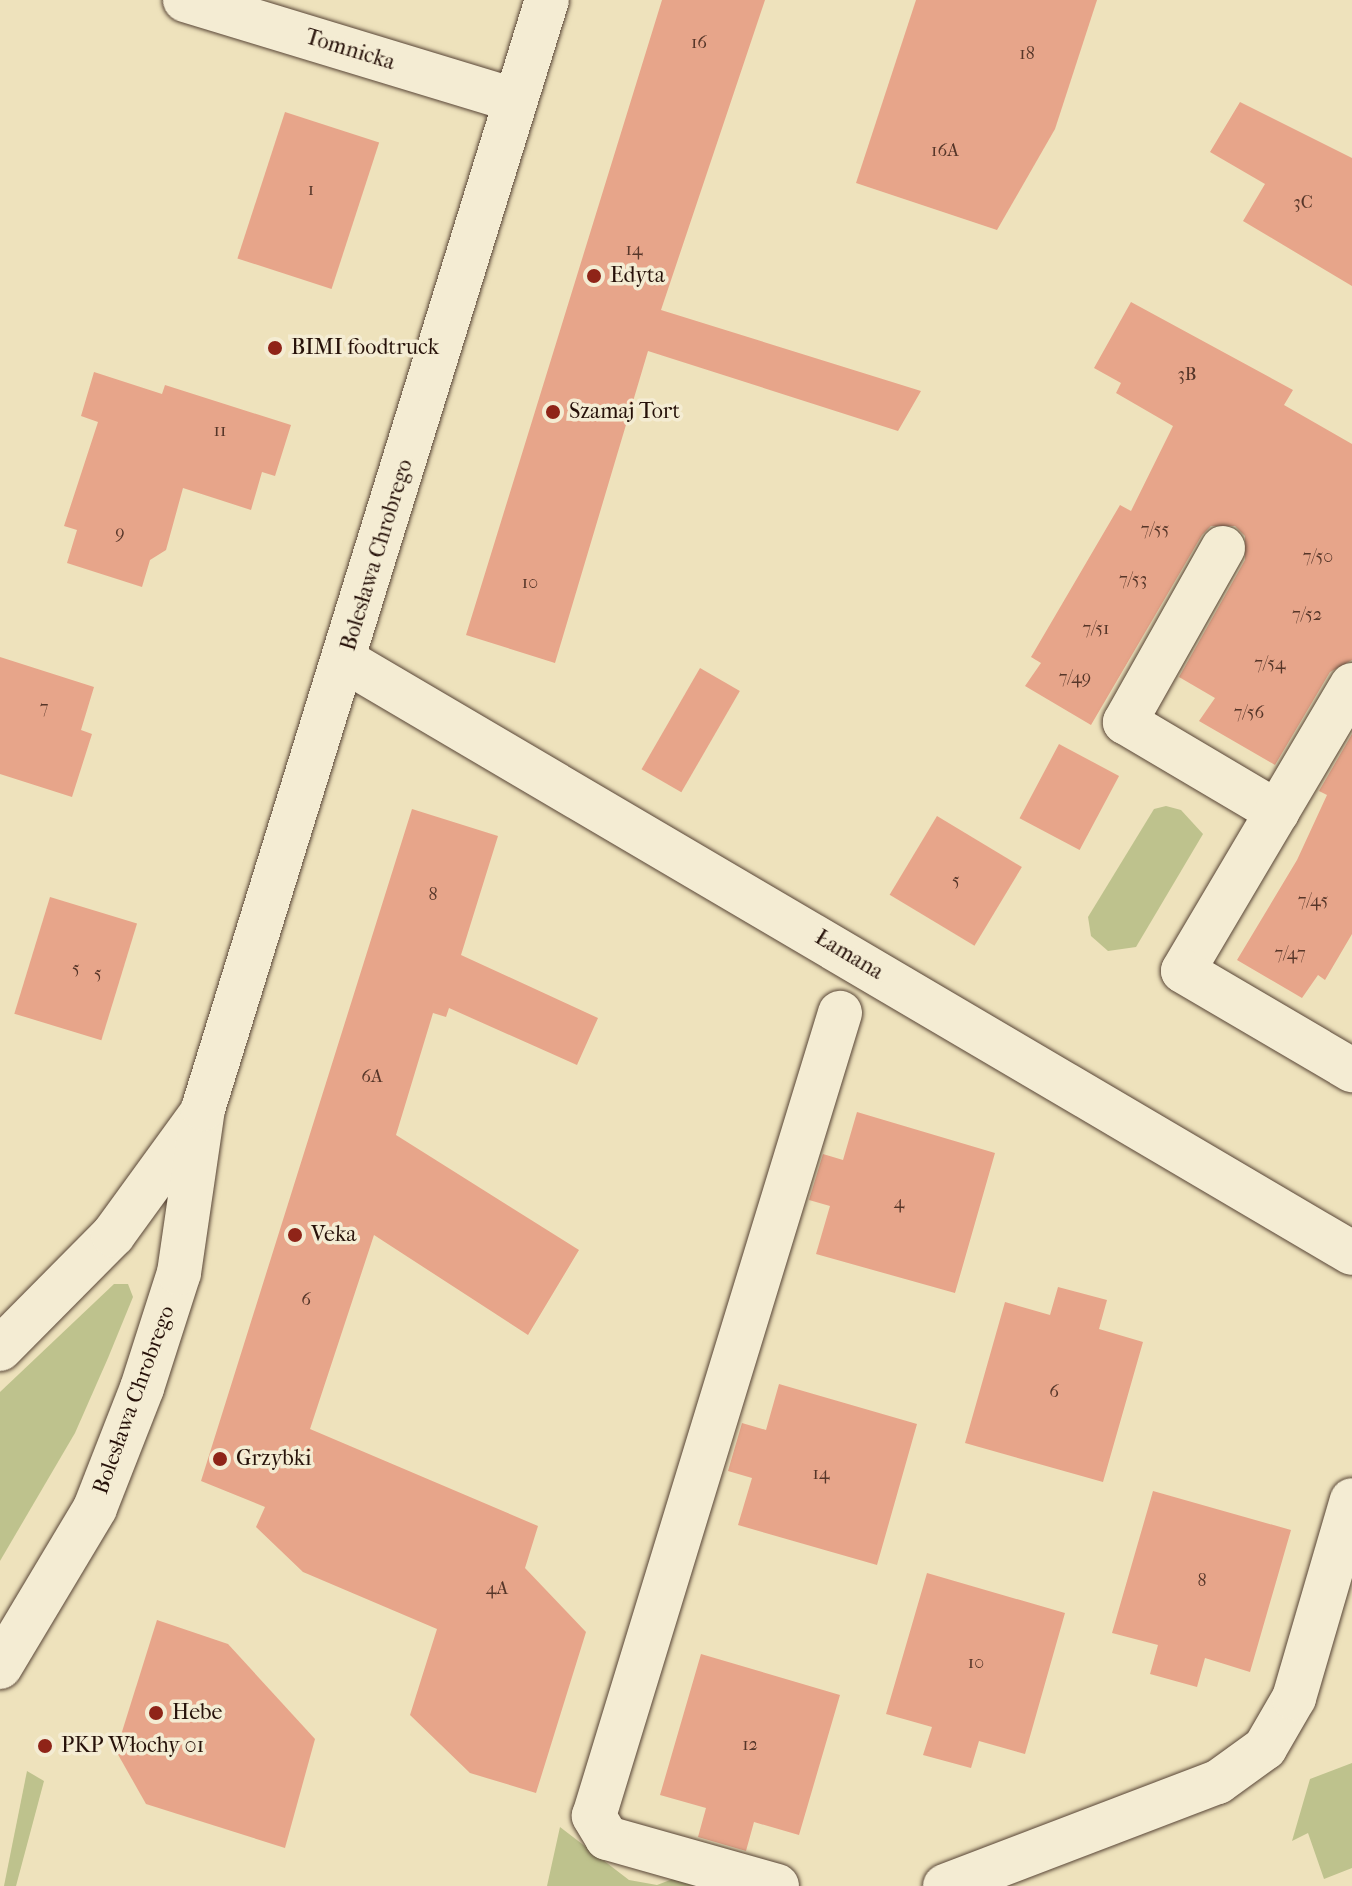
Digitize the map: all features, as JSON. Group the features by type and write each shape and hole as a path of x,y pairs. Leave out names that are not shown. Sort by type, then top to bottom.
{"street":[{"name":"Tomnicka","path":"185,0 515,100"},
{"name":"Bolesława Chrobrego","path":"0,1667 95,1508 142,1388 179,1273 203,1109 547,0"},
{"path":"1223,548 1125,722 1277,812"},
{"name":"Łamana","path":"344,660 1352,1253"},
{"path":"1352,685 1183,971 1352,1070"},
{"path":"777,1886 607,1838 594,1816 840,1013"},
{"name":"Bolesława Chrobrego","path":"0,1349 113,1235 203,1109"},
{"path":"945,1886 1218,1782 1265,1748 1294,1698 1352,1500"}],"green space":[{"path":"1166,806 1181,810 1203,834 1136,947 1108,951 1091,936 1088,917 1154,809"},
{"path":"114,1284 128,1284 133,1297 108,1358 75,1433 0,1561 0,1392"},
{"path":"1352,1763 1352,1868 1324,1879 1308,1833 1292,1841 1310,1779"},
{"path":"27,1771 44,1781 16,1886 4,1886"},
{"path":"560,1827 629,1880 657,1885 678,1877 714,1886 547,1886"}],"building":[{"path":"662,0 765,0 661,310 921,391 898,431 648,351 555,663 466,635"},
{"path":"916,0 1097,0 1055,129 997,230 856,183"},
{"path":"1240,102 1352,158 1352,286 1243,221 1265,184 1210,152"},
{"path":"285,112 379,143 332,289 237,258"},
{"path":"1131,302 1293,390 1284,405 1352,444 1352,660 1330,672 1275,765 1199,721 1215,698 1179,677 1245,560 1245,536 1235,526 1211,526 1202,535 1091,725 1025,686 1041,663 1031,657 1120,505 1131,511 1173,426 1116,393 1121,383 1094,368"},
{"path":"94,372 162,394 165,385 291,425 275,476 262,472 251,510 183,488 166,550 150,560 142,587 67,563 77,530 64,526 98,422 81,416"},
{"path":"0,657 94,687 81,730 92,734 72,797 0,774"},
{"path":"700,668 740,691 681,792 642,769"},
{"path":"1352,734 1352,934 1325,980 1318,975 1302,998 1237,960 1297,860 1327,795 1319,791"},
{"path":"1059,744 1119,776 1080,850 1020,818"},
{"path":"412,809 498,836 461,955 598,1018 577,1065 449,1008 446,1017 433,1013 396,1135 579,1250 528,1335 374,1235 310,1429 538,1526 525,1568 586,1632 536,1793 470,1773 410,1715 437,1629 303,1572 256,1527 265,1507 201,1481"},
{"path":"937,816 1022,867 974,946 890,895"},
{"path":"50,897 137,924 101,1040 14,1014"},
{"path":"857,1112 995,1153 955,1293 816,1254 830,1206 809,1200 823,1154 843,1160"},
{"path":"1058,1287 1107,1300 1099,1329 1143,1342 1103,1482 965,1443 1005,1302 1050,1315"},
{"path":"779,1384 917,1424 877,1565 738,1525 752,1478 728,1471 742,1423 766,1430"},
{"path":"1153,1491 1291,1530 1250,1672 1205,1658 1197,1687 1150,1674 1158,1645 1112,1633"},
{"path":"927,1573 1065,1613 1025,1754 979,1741 971,1768 923,1755 932,1727 886,1714"},
{"path":"157,1620 228,1644 315,1739 285,1848 146,1804 116,1751"},
{"path":"701,1654 840,1695 799,1835 754,1822 746,1851 698,1837 706,1808 660,1795"}],"place":[{"name":"Edyta","path":"594,276"},
{"name":"BIMI foodtruck","path":"275,348"},
{"name":"Szamaj Tort","path":"553,412"},
{"name":"Veka","path":"295,1235"},
{"name":"Grzybki","path":"220,1459"},
{"name":"Hebe","path":"156,1713"},
{"name":"PKP Włochy 01","path":"45,1746"}]}
